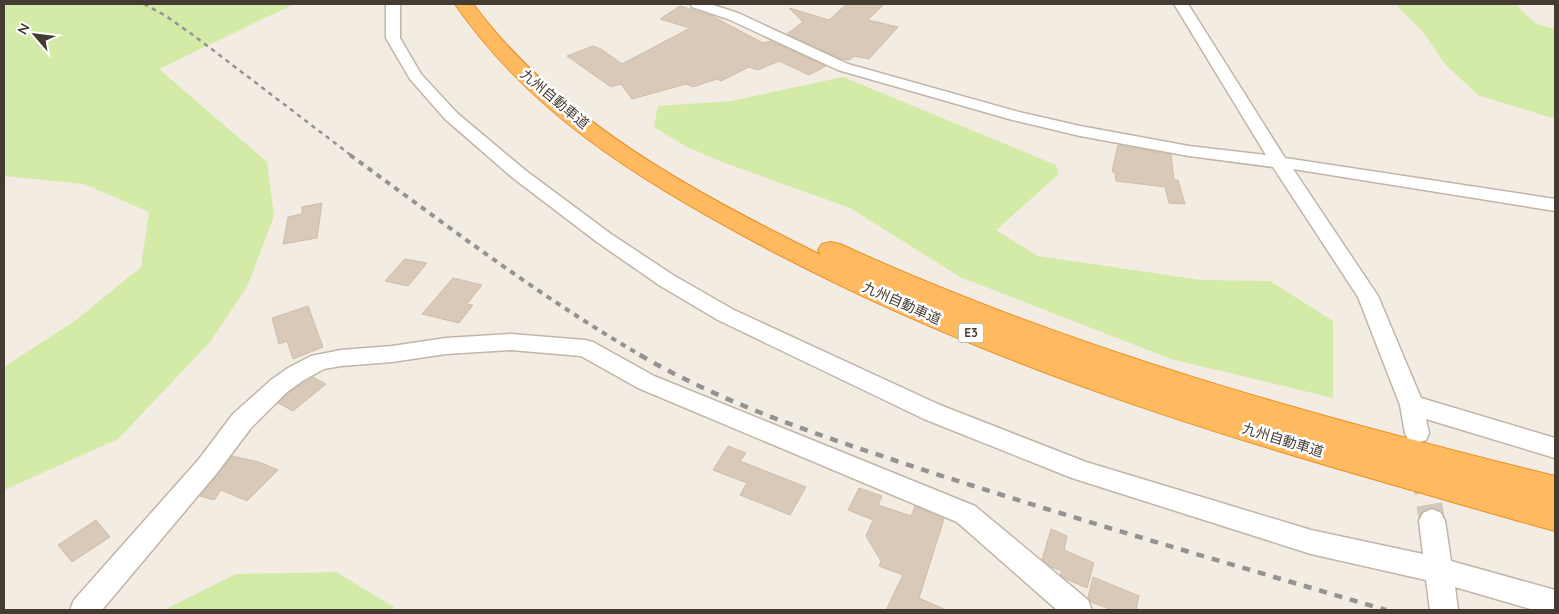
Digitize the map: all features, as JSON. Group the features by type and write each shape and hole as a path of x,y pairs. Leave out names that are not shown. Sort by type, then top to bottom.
{"highway":[{"name":"九州自動車道","path":"464,4 503,54 570,114 620,152 689,196 756,233 839,275 942,321 1063,368 1188,411 1322,452 1555,496"},
{"name":"九州自動車道","path":"484,4 521,48 549,74 638,142 698,180 773,222 851,260 1068,348 1321,428 1555,496"}],"street":[{"path":"393,4 393,38 415,76 451,116 519,174 604,238 666,280 726,315 932,412 1082,471 1311,542 1439,570 1555,603"},
{"path":"697,4 734,16 843,67 968,103 1114,138 1555,205"},
{"path":"1181,4 1279,162 1368,296 1412,405 1417,433"},
{"path":"84,610 208,466 242,421 279,386 296,374 319,362 341,358 392,354 446,346 511,342 585,348 646,382 966,514 1078,610"},
{"path":"1412,405 1555,448"},
{"path":"1432,521 1444,610"}],"green space":[{"path":"4,4 294,4 159,69 267,162 274,216 247,287 210,342 118,439 4,490 4,367 76,320 141,267 149,212 84,184 4,176"},
{"path":"1395,4 1515,4 1536,24 1555,29 1555,119 1478,95 1445,64 1423,32"},
{"path":"843,77 1056,165 1059,174 996,230 1038,256 1201,280 1270,281 1333,321 1333,398 1171,359 960,277 850,208 722,162 685,146 654,127 658,106 731,101"},
{"path":"336,572 394,607 393,610 164,610 236,574"}],"building":[{"path":"847,4 884,4 868,20 898,27 869,59 854,56 849,60 841,59 787,34 803,22 789,8 829,20"},
{"path":"680,6 712,16 763,43 770,41 826,66 809,75 779,61 758,70 749,67 721,81 717,79 693,87 686,84 632,99 621,84 611,87 567,56 593,46 601,49 622,64 690,28 660,19"},
{"path":"1118,145 1171,155 1174,180 1178,180 1185,204 1169,203 1165,187 1116,181 1115,173 1112,171"},
{"path":"322,203 317,238 283,244 288,217 302,214 302,207"},
{"path":"405,259 427,263 408,286 385,281"},
{"path":"453,278 482,285 467,304 473,305 459,323 422,314"},
{"path":"308,306 323,347 293,359 287,341 279,344 272,318"},
{"path":"313,377 326,384 293,411 278,403 288,393"},
{"path":"728,446 746,453 740,461 806,487 790,515 740,495 747,483 713,470"},
{"path":"232,456 259,462 278,470 247,501 221,490 214,500 200,496"},
{"path":"859,488 882,496 878,505 911,516 915,506 944,519 919,598 946,610 886,610 903,575 879,566 881,561 866,536 873,520 848,510"},
{"path":"96,520 110,537 72,562 58,545"},
{"path":"1051,529 1067,536 1064,550 1094,563 1087,588 1066,579 1060,575 1062,571 1051,567 1042,560"},
{"path":"1093,577 1139,596 1136,610 1112,610 1091,602 1088,597"}],"tunnel":[{"path":"1423,467 1432,521"}],"railway":[{"path":"144,4 166,16 197,38 352,156"},
{"path":"350,155 530,285 642,356"},
{"path":"640,355 675,374 746,407 856,447 1044,508 1386,610"}]}
